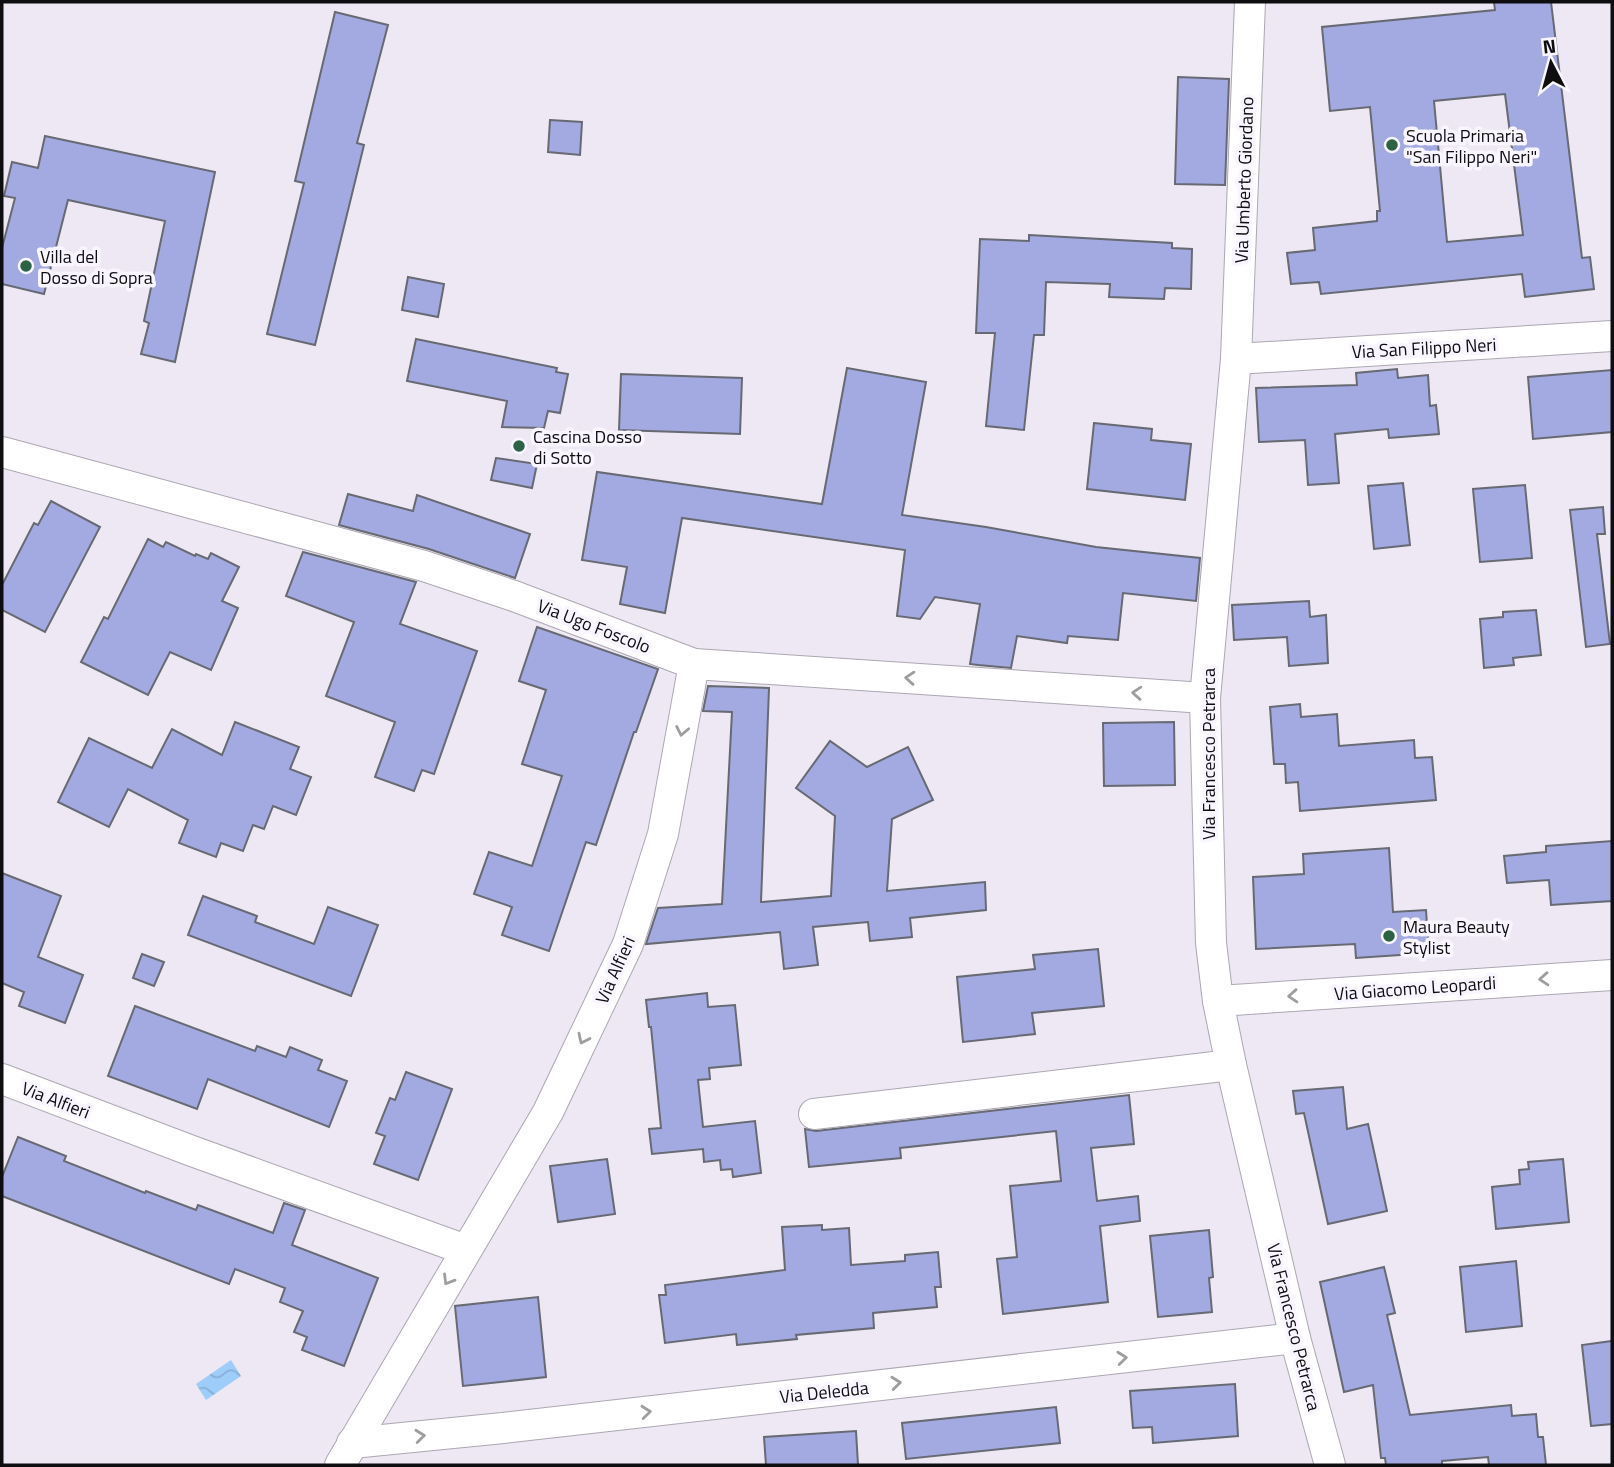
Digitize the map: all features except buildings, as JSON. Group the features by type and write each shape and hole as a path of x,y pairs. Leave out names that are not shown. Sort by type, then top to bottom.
{"street":[{"name":"Via Umberto Giordano","path":"1236,359 1250,2"},
{"name":"Via San Filippo Neri","path":"1236,359 1612,336"},
{"name":"Via Francesco Petrarca","path":"1236,359 1205,698 1211,943 1218,1002 1231,1065 1295,1338 1330,1465"},
{"name":"Via Ugo Foscolo","path":"2,452 424,566 514,596 694,664 1205,698"},
{"name":"Via Alfieri","path":"346,1454 548,1112 628,944 663,834 694,664"},
{"name":"Via Giacomo Leopardi","path":"1218,1002 1612,975"},
{"path":"814,1114 1231,1065"},
{"name":"Via Alfieri","path":"2,1079 192,1152 466,1250"},
{"name":"Via Deledda","path":"346,1454 503,1428 1295,1338"}],"water":[{"path":"231,1360 241,1376 206,1400 196,1384"}],"place":[{"name":"Scuola Primaria \"San Filippo Neri\"","path":"1392,145"},
{"name":"Villa del Dosso di Sopra","path":"26,266"},
{"name":"Cascina Dosso di Sotto","path":"519,446"},
{"name":"Maura Beauty Stylist","path":"1389,936"}]}
